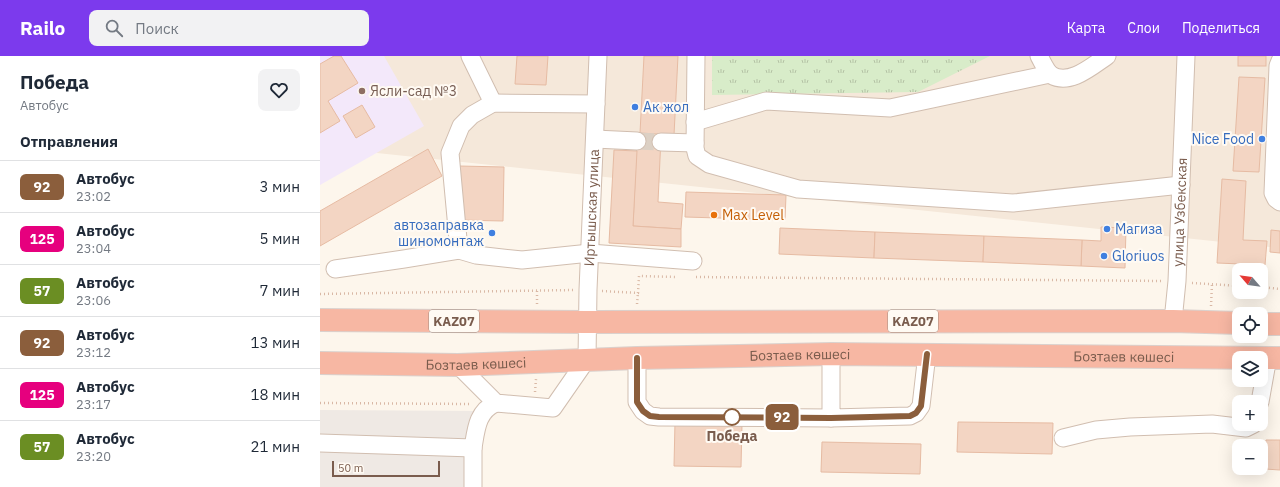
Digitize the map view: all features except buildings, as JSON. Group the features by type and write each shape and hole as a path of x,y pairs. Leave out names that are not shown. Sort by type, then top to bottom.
{"highway":[{"name":"KAZ07","path":"320,320 588,322 1173,321 1232,323"},
{"path":"1268,324 1280,324"},
{"name":"Бозтаев көшесі","path":"320,363 458,365 587,359 831,354 1274,358"}],"street":[{"path":"470,56 493,102"},
{"name":"Иртышская улица","path":"587,359 588,290 598,56"},
{"path":"696,56 695,143 697,156 709,164 798,189 1013,203 1181,185"},
{"path":"1039,56 1050,74"},
{"path":"695,122 766,101 890,108 1050,74 1062,79 1073,77 1107,56"},
{"name":"улица Узбекская","path":"1173,321 1177,281 1186,56"},
{"path":"1280,61 1278,66 1273,193 1276,199 1280,202"},
{"path":"459,250 450,153 461,126 472,115 493,102 596,104"},
{"path":"595,140 637,141"},
{"path":"661,142 695,143"},
{"path":"335,269 459,250 476,254 522,260 590,253 694,269"},
{"path":"831,354 831,418"},
{"path":"637,358 637,402 643,411 650,416 831,418 910,416 916,413 921,406 927,354"},
{"path":"1262,395 1274,358"},
{"path":"458,365 492,405 553,408 587,359"},
{"path":"473,487 473,448 478,422 492,405"},
{"path":"1063,438 1096,430 1130,427 1212,424 1232,426"},
{"path":"320,444 473,448"}],"path":[{"path":"694,269 1177,281 1232,285"},
{"path":"320,294 588,290 638,293 639,276 679,277"},
{"path":"1268,288 1280,289"},
{"path":"535,406 537,362"},
{"path":"320,403 492,405"}],"shaded area":[{"path":"320,56 1280,56 1280,248 320,147"},
{"name":"Ясли-сад №3","path":"320,56 384,56 424,126 320,185"},
{"path":"320,410 478,411 478,487 320,487"}],"green space":[{"path":"712,56 990,56 918,92 712,95"}],"tunnel":[{"path":"637,141 661,142"}],"bus line":[{"name":"92","path":"637,358 637,402 643,411 650,416 831,418 910,416 916,413 921,406 927,354"}],"place":[{"name":"Ясли-сад №3","path":"362,91"},
{"name":"Ак жол","path":"635,107"},
{"name":"Nice Food","path":"1262,139"},
{"name":"Max Level","path":"714,215"},
{"name":"Магиза","path":"1107,229"},
{"name":"автозаправка шиномонтаж","path":"492,233"},
{"name":"Gloriuos","path":"1104,256"},
{"name":"Победа","path":"732,417"}]}
